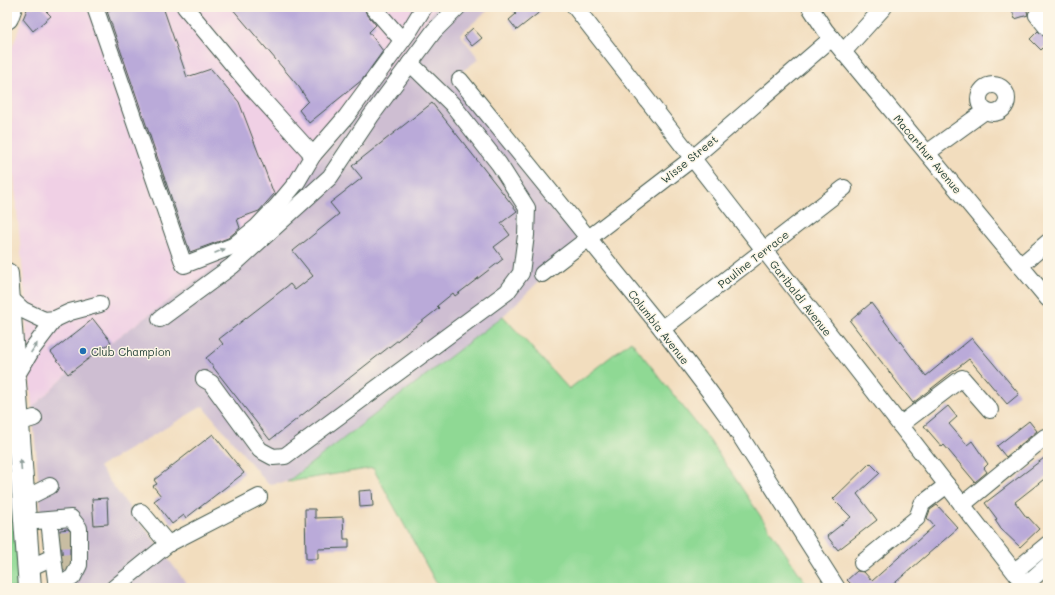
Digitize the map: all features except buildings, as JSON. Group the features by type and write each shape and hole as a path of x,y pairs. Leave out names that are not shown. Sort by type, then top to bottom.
{"highway":[{"path":"7,18 11,7"},
{"path":"7,274 15,378 26,420 24,499 30,578"}],"street":[{"path":"95,7 184,265 227,249 247,235 277,206 297,182 313,155 346,117 424,7"},
{"path":"185,7 253,89 313,155"},
{"path":"373,7 402,40"},
{"path":"160,319 232,266 330,177 371,116 434,31 458,7"},
{"name":"Garibaldi Avenue","path":"575,7 1026,586"},
{"name":"Macarthur Avenue","path":"810,7 843,52 1048,300"},
{"path":"843,52 884,7"},
{"path":"1043,7 1036,15 1048,29"},
{"name":"Wisse Street","path":"542,274 693,158 832,38"},
{"path":"204,380 211,383 260,450 273,457 285,456 507,292 521,273 526,235 527,208 499,164 452,104 410,63"},
{"name":"Columbia Avenue","path":"460,80 662,330 730,420 837,588"},
{"path":"927,153 985,111"},
{"name":"Pauline Terrace","path":"662,330 844,188"},
{"path":"1020,266 1048,242"},
{"path":"9,297 23,310 44,320 55,319 70,312 100,304"},
{"path":"15,378 33,348 55,319"},
{"path":"900,425 962,378 990,410"},
{"path":"962,505 1045,438"},
{"path":"862,563 917,518 922,504 947,485"},
{"path":"24,499 50,486"},
{"path":"114,588 168,544 259,497"},
{"path":"141,512 168,544"},
{"path":"25,522 71,518 79,528 64,552 56,588"},
{"path":"49,520 64,552 73,577 56,588"},
{"path":"1015,571 1048,544"},
{"path":"30,578 64,552"},
{"path":"1026,586 1048,565"}],"shaded area":[{"path":"27,7 436,7 322,158 246,244 68,374 32,408 25,297 12,154 11,51"},
{"path":"436,7 492,7 460,34 479,59 457,75 584,238 503,316 287,482 268,484 203,406 99,467 190,588 48,588 32,408 68,374 246,244 322,158"}],"green space":[{"path":"503,316 569,389 631,341 710,441 809,588 439,588 373,468 287,482"},
{"path":"7,430 20,588 7,588"}],"tunnel":[{"path":"57,540 71,539"},
{"path":"59,563 73,562"}],"place":[{"name":"Club Champion","path":"83,351"}]}
